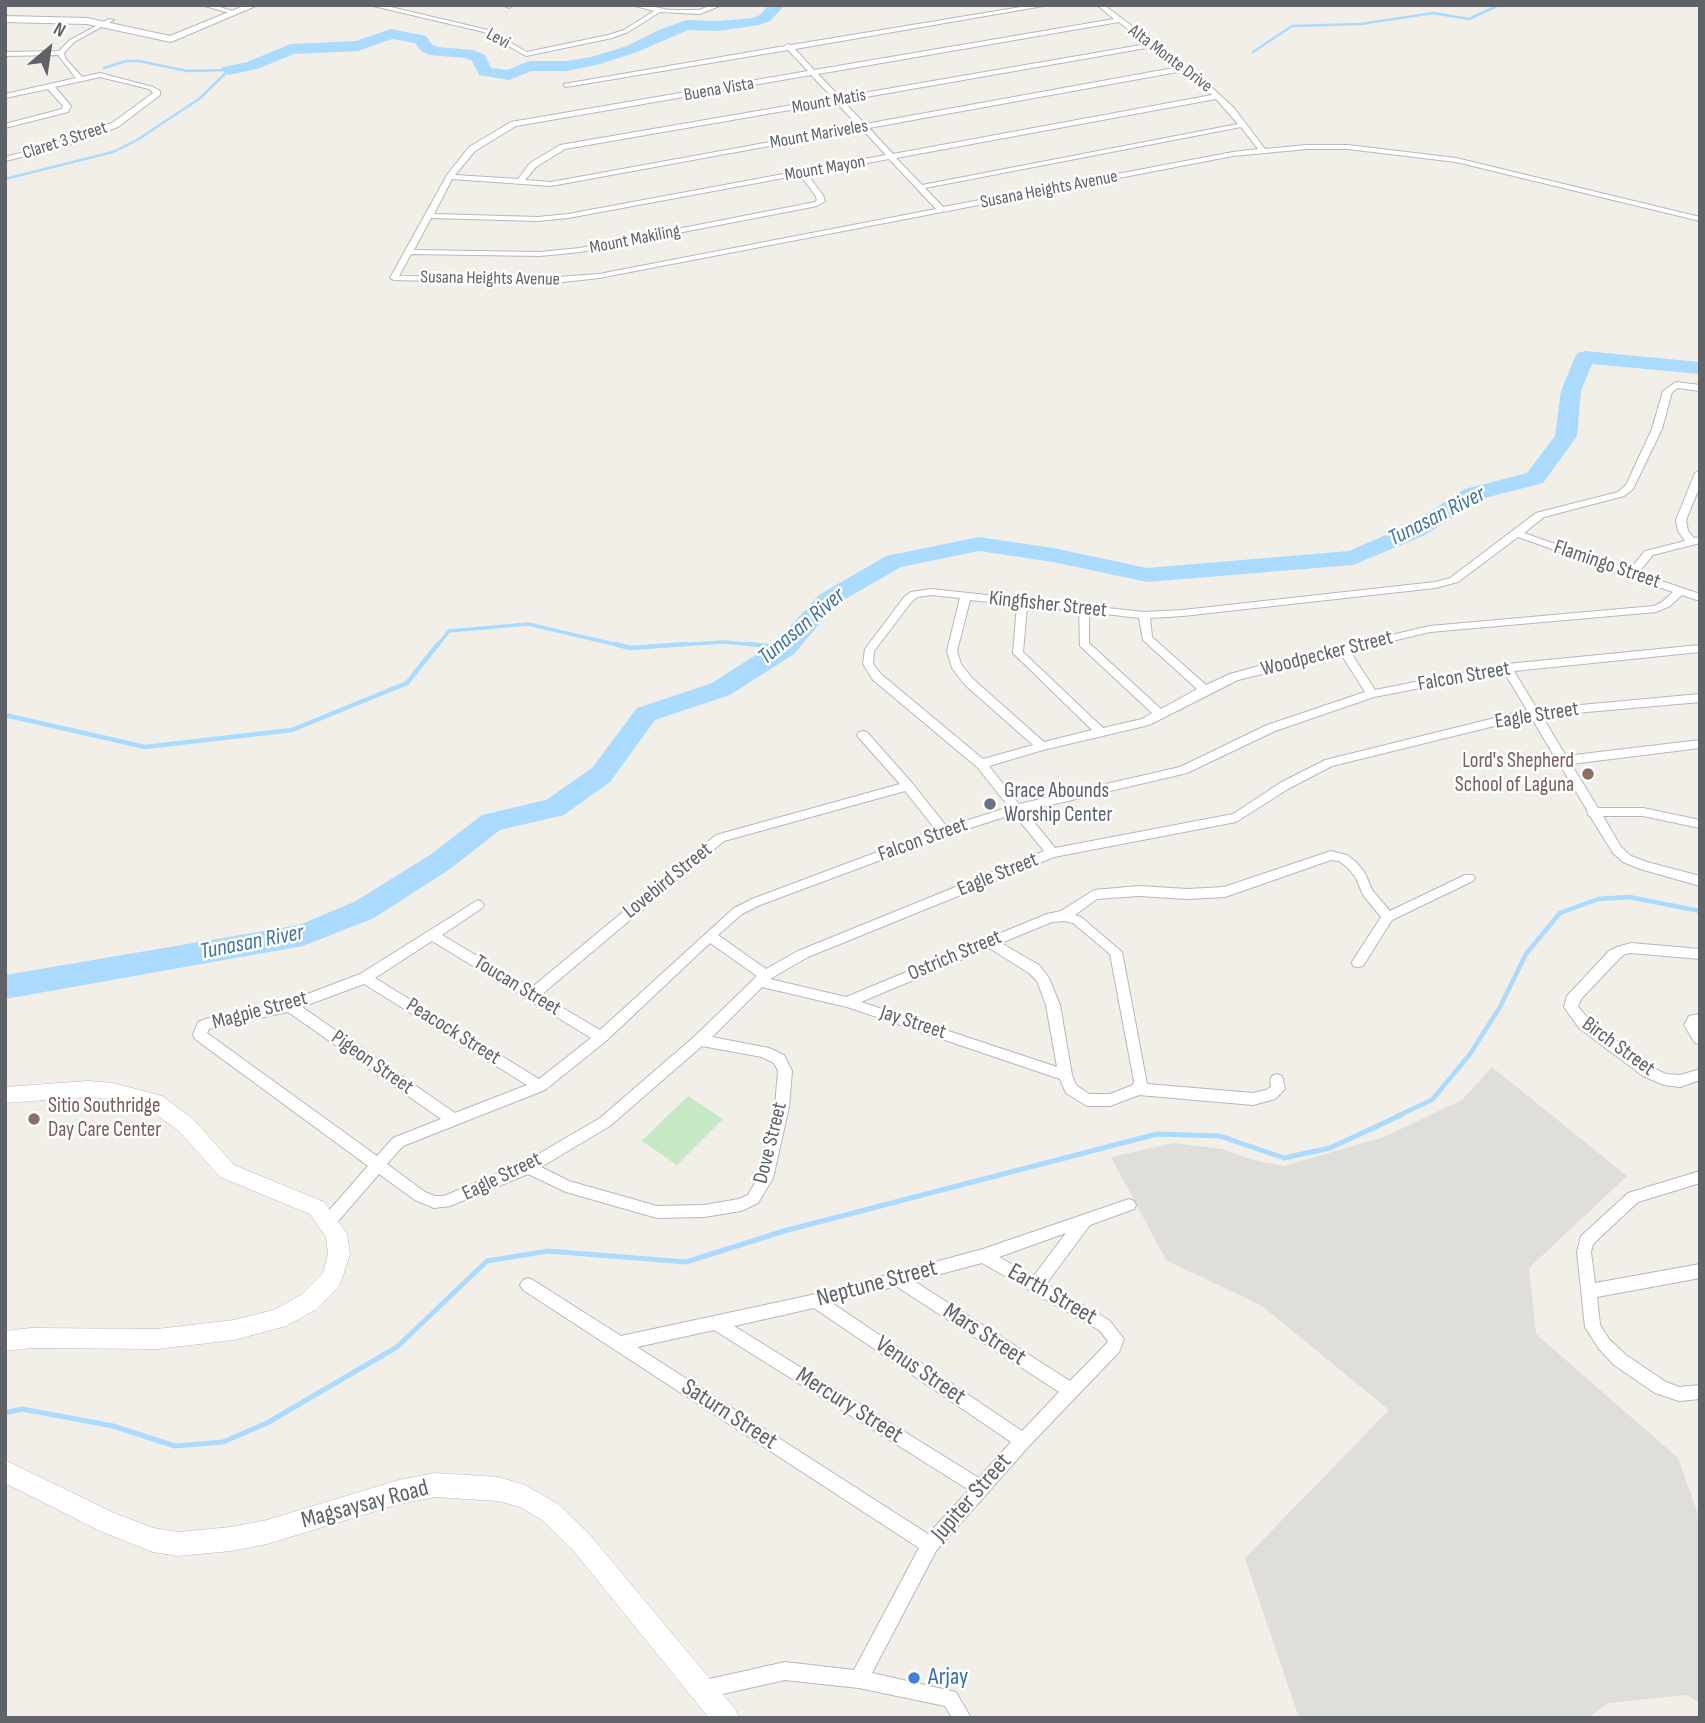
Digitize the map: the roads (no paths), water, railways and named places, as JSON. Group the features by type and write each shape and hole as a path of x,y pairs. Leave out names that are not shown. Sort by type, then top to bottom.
{"main road":[{"path":"5,1095 88,1089 113,1091 155,1102 186,1125 228,1171 317,1208 336,1234 339,1254 332,1278 309,1302 278,1319 234,1330 181,1337 31,1338 5,1341"},
{"name":"Magsaysay Road","path":"5,1471 108,1523 153,1540 178,1544 231,1539 267,1532 398,1492 435,1485 498,1489 525,1497 550,1512 581,1542 705,1689 726,1718"}],"street":[{"path":"204,5 233,12"},
{"path":"5,16 107,22 162,38 181,36 254,5"},
{"name":"Levi","path":"372,5 486,31 526,54 610,37 626,31 658,11"},
{"path":"634,5 658,11 700,12 719,5"},
{"path":"566,85 1046,5"},
{"name":"Alta Monte Drive","path":"1100,5 1186,68 1218,96 1262,150"},
{"name":"Buena Vista","path":"394,278 450,177 472,149 514,124 1119,20"},
{"path":"5,54 61,53 72,41 107,22"},
{"name":"Mount Matis","path":"520,183 533,165 563,147 1152,45"},
{"path":"788,46 942,211"},
{"path":"5,96 79,78 62,58 61,53"},
{"name":"Mount Mariveles","path":"450,177 520,183 560,183 1186,68"},
{"name":"Claret 3 Street","path":"5,159 60,145 115,125 158,93 151,88 112,77 79,78"},
{"path":"5,126 65,110 67,106 50,86"},
{"name":"Mount Mayon","path":"429,216 538,219 568,216 1218,96"},
{"path":"921,187 1242,125"},
{"name":"Susana Heights Avenue","path":"394,278 573,280 1262,150 1348,147 1456,160 1700,219"},
{"name":"Mount Makiling","path":"410,252 540,254 580,250 817,204 821,201 819,195 802,173"},
{"name":"Kingfisher Street","path":"1052,853 981,764 877,677 867,664 870,651 909,598 923,592 1144,615 1435,586 1454,580 1472,568 1540,515 1621,494 1630,487 1657,429 1668,391 1676,385 1700,388"},
{"path":"1696,540 1683,531 1681,520 1700,473"},
{"name":"Flamingo Street","path":"1514,533 1700,598"},
{"path":"1632,573 1650,553 1696,540"},
{"name":"Woodpecker Street","path":"981,764 1042,746 1128,728 1161,715 1234,677 1430,629 1652,610 1666,604 1681,590"},
{"path":"966,596 952,651 956,665 1042,746"},
{"path":"1022,603 1018,653 1102,733"},
{"path":"1084,610 1084,644 1161,715"},
{"path":"1144,615 1146,638 1205,690"},
{"name":"Falcon Street","path":"329,1221 398,1142 540,1086 601,1038 738,911 756,902 944,832 1018,808 1183,770 1271,728 1371,694 1507,668 1700,648"},
{"path":"1344,650 1371,694"},
{"path":"1507,668 1617,850 1627,859 1700,881"},
{"name":"Eagle Street","path":"377,1163 420,1196 434,1202 454,1200 528,1167 605,1122 700,1040 762,978 803,954 1052,853 1236,818 1284,786 1329,763 1532,713 1700,698"},
{"path":"863,735 944,832"},
{"path":"1561,761 1700,744"},
{"name":"Lovebird Street","path":"532,995 720,838 908,786"},
{"path":"1592,811 1643,813 1700,824"},
{"name":"Ostrich Street","path":"847,1002 1051,917 1064,916 1094,895 1139,891 1187,894 1225,892 1331,855 1343,858 1352,865 1361,876 1371,898 1388,917"},
{"path":"1358,962 1388,917 1469,878"},
{"name":"Magpie Street","path":"377,1163 200,1035 203,1026 290,1006 365,978 478,905"},
{"path":"1064,916 1077,920 1116,952 1141,1081 1139,1089"},
{"name":"Toucan Street","path":"432,934 601,1038"},
{"path":"709,936 762,978"},
{"path":"990,942 1034,969 1042,978 1053,1005 1065,1075 1071,1089 1087,1100 1110,1100 1139,1089 1253,1099 1270,1095 1278,1089 1277,1080"},
{"name":"Birch Street","path":"1700,954 1622,950 1577,994 1571,1007 1584,1024 1648,1072 1664,1079 1680,1081 1700,1074"},
{"name":"Peacock Street","path":"365,978 540,1086"},
{"name":"Jay Street","path":"762,978 847,1002 1065,1075"},
{"name":"Pigeon Street","path":"290,1006 455,1121"},
{"path":"1700,1019 1694,1020 1691,1025 1700,1039"},
{"name":"Dove Street","path":"528,1167 566,1186 657,1212 741,1205 753,1199 766,1178 782,1107 785,1071 779,1059 764,1052 700,1040"},
{"path":"1700,1177 1633,1197 1586,1241 1584,1252 1593,1327 1604,1344 1620,1360 1661,1388 1679,1394 1700,1392"},
{"name":"Neptune Street","path":"619,1343 816,1301 984,1256 1129,1205"},
{"path":"1035,1286 1086,1219"},
{"name":"Earth Street","path":"984,1256 1104,1325 1116,1339"},
{"path":"1590,1291 1700,1271"},
{"name":"Mars Street","path":"898,1279 1071,1391"},
{"name":"Saturn Street","path":"528,1285 930,1545"},
{"name":"Venus Street","path":"816,1301 1023,1440"},
{"name":"Mercury Street","path":"717,1324 981,1488"},
{"name":"Jupiter Street","path":"859,1679 930,1545 1023,1440 1114,1347 1116,1339"},
{"path":"705,1689 785,1671 859,1679 950,1698 962,1718"}],"waterway":[{"path":"229,70 251,66 291,49 358,46 391,34 421,39 426,48 435,52 467,53 479,58 485,72 509,75 529,66 567,66 594,61 632,49 686,25 719,26 754,22 765,18 778,5"},
{"path":"1253,52 1292,26 1361,24 1433,13 1469,19 1499,5"},
{"path":"5,179 113,152 137,140 199,99 229,70 187,71 139,61 126,61 104,68"},
{"name":"Tunasan River","path":"5,987 303,935 364,910 440,862 492,822 554,808 601,775 646,714 721,689 785,648 827,600 894,561 979,544 1053,555 1147,575 1353,558 1417,530 1473,494 1535,478 1566,436 1571,391 1585,357 1700,368"},
{"path":"437,646 449,631 528,624 622,646"},
{"path":"658,646 724,642 767,646"},
{"path":"5,715 145,747 292,730 407,683 438,644"},
{"path":"615,644 630,648 658,646"},
{"path":"658,646 686,644"},
{"path":"749,644 767,646"},
{"path":"767,646 785,648"},
{"path":"1397,1116 1432,1100 1470,1054 1500,1007 1526,954 1560,913 1598,899 1629,897 1700,911"},
{"path":"5,1413 22,1409 113,1426 175,1446 223,1442 267,1423 397,1347 487,1261 548,1251 686,1262 784,1231 1157,1134 1220,1136 1284,1158 1330,1148 1401,1115"}],"place":[{"name":"Lord's Shepherd School of Laguna","path":"1588,774"},
{"name":"Grace Abounds Worship Center","path":"990,804"},
{"name":"Sitio Southridge Day Care Center","path":"34,1119"},
{"name":"Arjay","path":"914,1678"}]}
